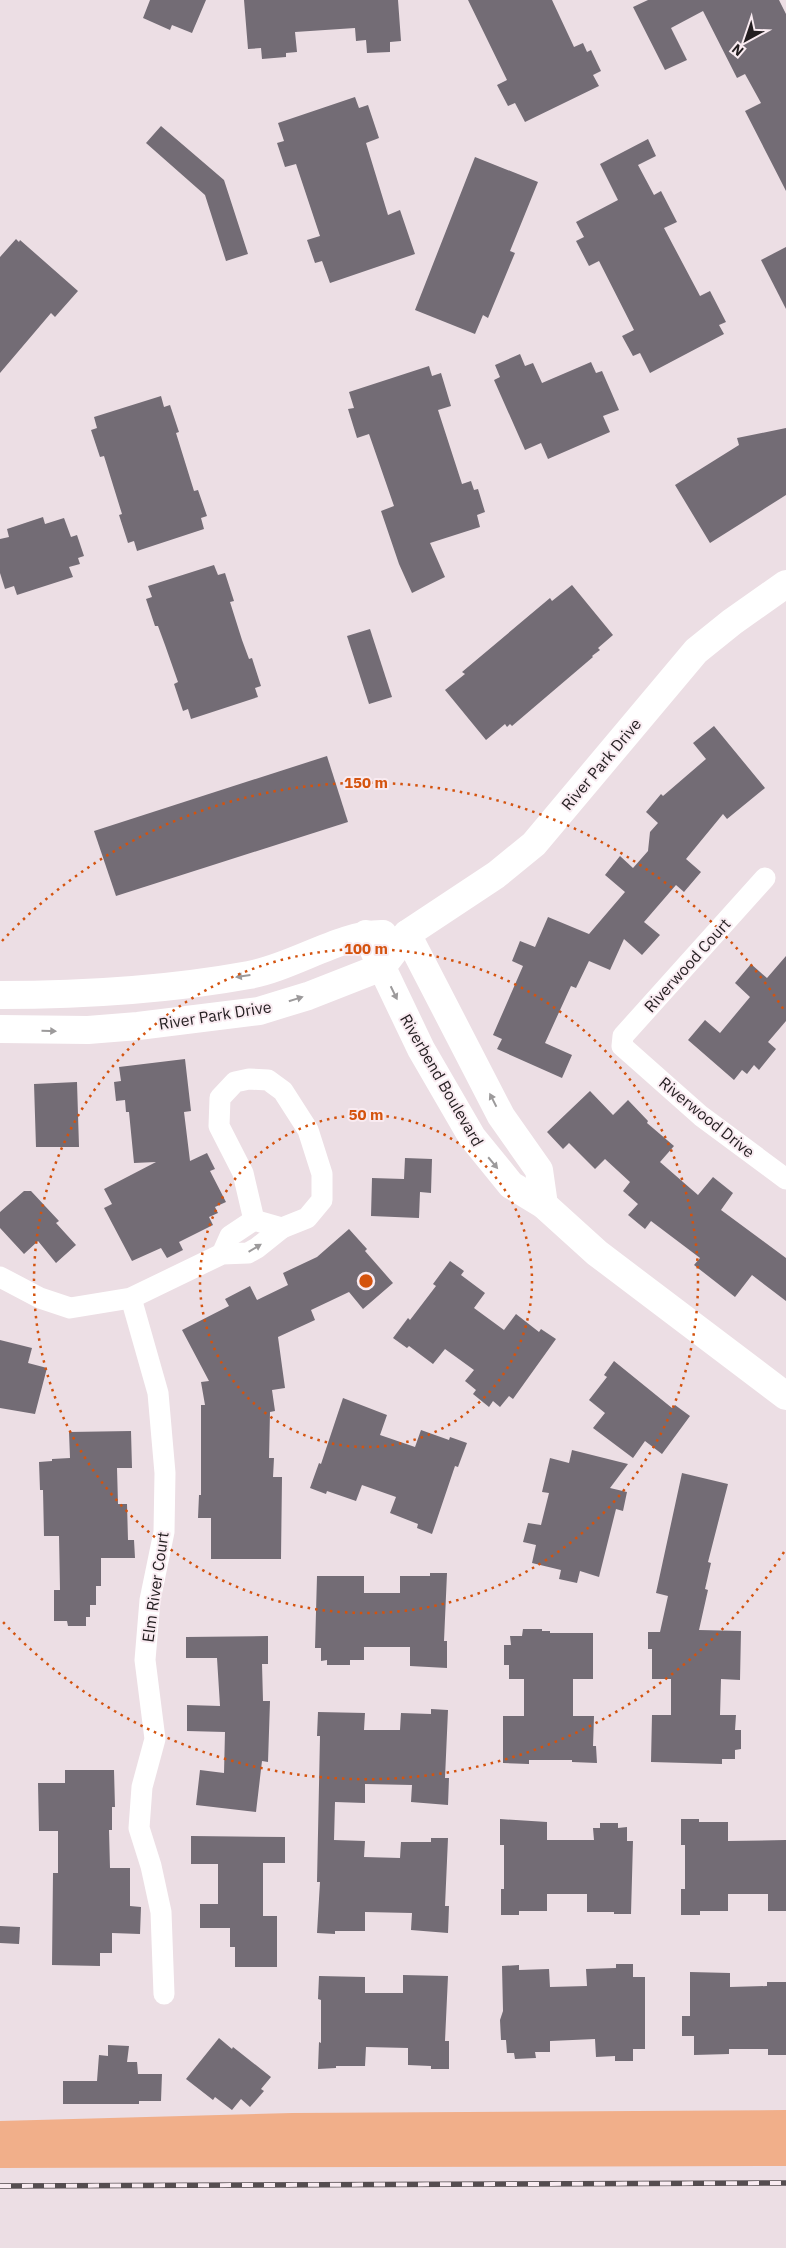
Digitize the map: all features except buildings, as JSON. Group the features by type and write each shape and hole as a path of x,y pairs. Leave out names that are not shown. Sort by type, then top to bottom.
{"street":[{"name":"River Park Drive","path":"0,1029 88,1030 138,1026 259,1011 308,996 382,967 407,934 496,875 534,844 696,650 786,584"},
{"name":"Riverwood Court","path":"630,1054 622,1046 623,1036 765,878"},
{"path":"0,995 63,995 134,990 251,975 296,961 366,934 407,934"},
{"name":"Riverbend Boulevard","path":"366,934 421,1049 472,1137 511,1185 544,1205 598,1253 786,1396"},
{"name":"Riverbend Boulevard","path":"407,934 501,1116 539,1170 544,1205"},
{"name":"Riverwood Drive","path":"630,1054 701,1116 786,1179"},
{"path":"0,1277 40,1298 70,1308 131,1298 222,1254 248,1253 282,1228 307,1218 322,1200 322,1174 308,1130 283,1091 268,1080 249,1079 235,1082 220,1098 219,1126 243,1173 254,1220"},
{"path":"222,1254 230,1236 254,1220 282,1228"},
{"name":"Elm River Court","path":"131,1298 158,1393 165,1473 164,1532 150,1600 145,1660 155,1739 142,1787 139,1828 151,1866 161,1912 164,1994"}],"shaded area":[{"path":"786,2110 786,2166 0,2168 0,2121 292,2113"}],"railway":[{"path":"0,2186 786,2183"}]}
